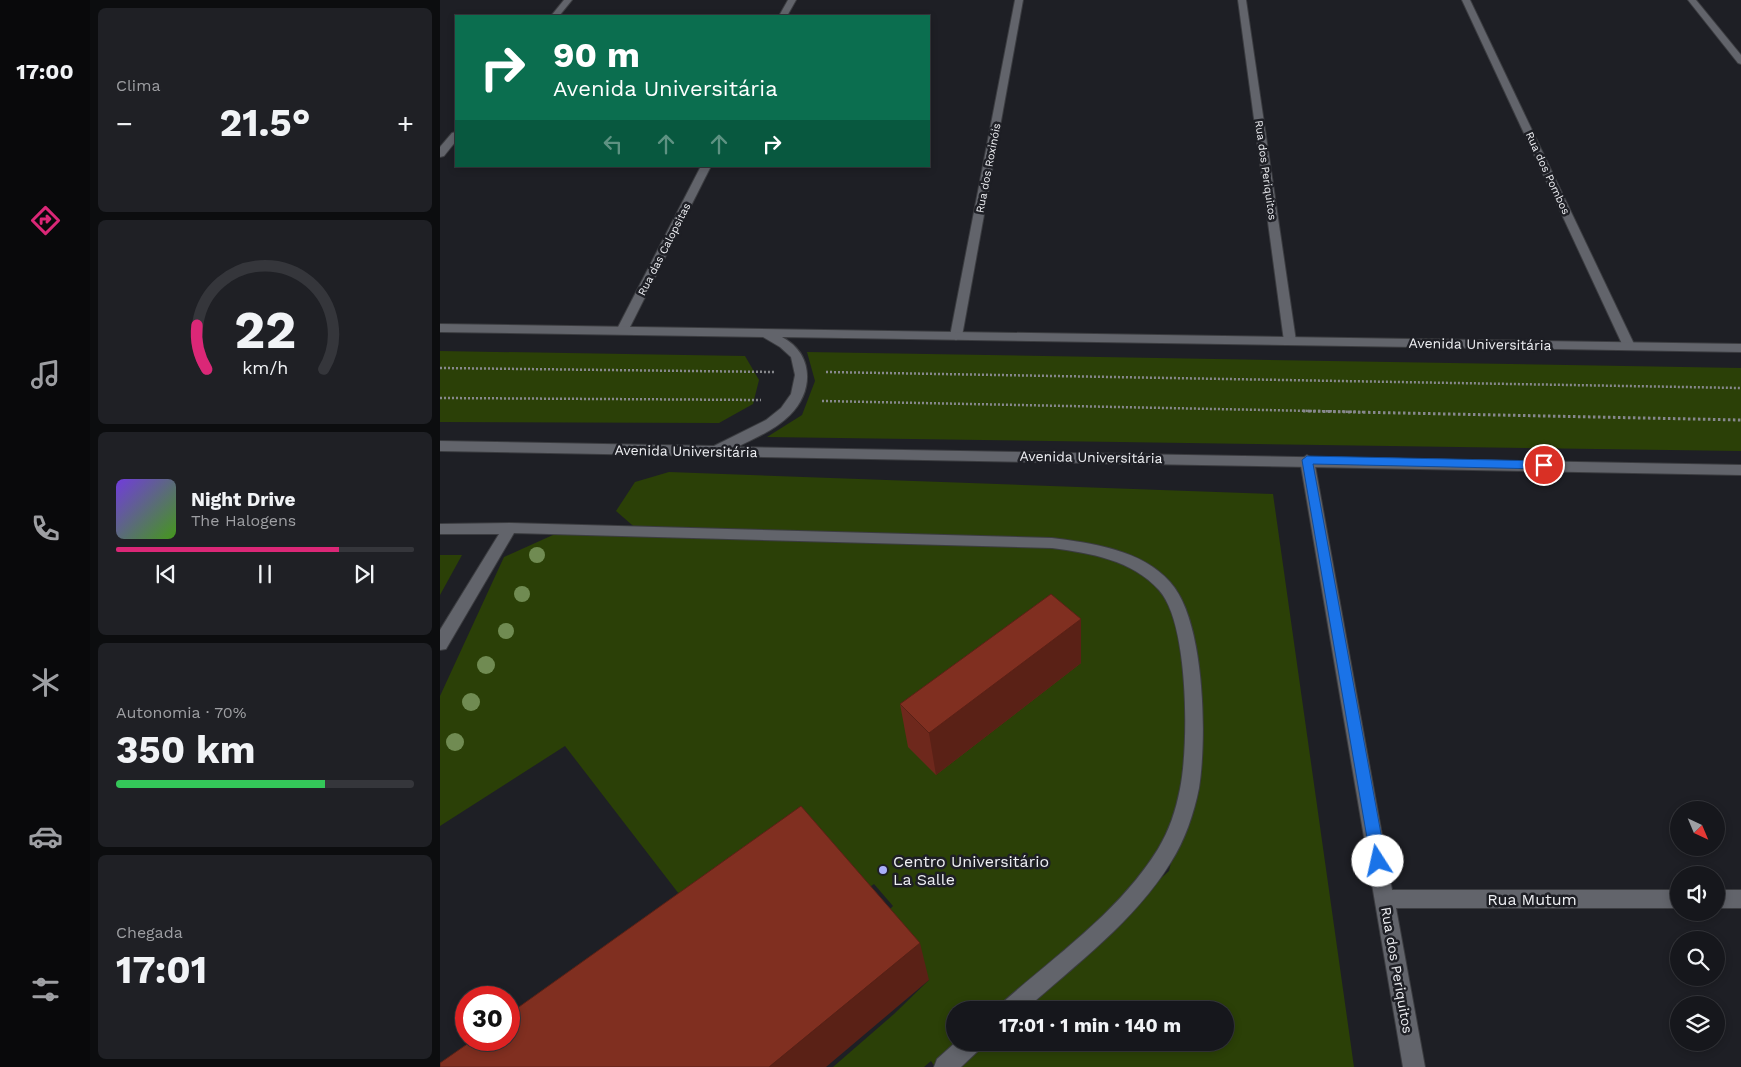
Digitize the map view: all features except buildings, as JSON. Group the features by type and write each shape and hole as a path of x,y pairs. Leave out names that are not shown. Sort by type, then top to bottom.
{"street":[{"path":"556,15 568,0"},
{"path":"784,15 792,0"},
{"name":"Rua dos Roxinóis","path":"956,336 1019,0"},
{"name":"Rua dos Periquitos","path":"1242,0 1290,341"},
{"name":"Rua dos Pombos","path":"1466,0 1629,346"},
{"path":"1692,0 1741,61"},
{"path":"440,154 455,136"},
{"name":"Rua das Calopsitas","path":"622,331 705,167"},
{"name":"Avenida Universitária","path":"440,328 1741,348"},
{"path":"712,452 780,418 795,400 802,384 800,363 790,347 765,333"},
{"name":"Avenida Universitária","path":"440,446 712,452 1307,460 1741,470"},
{"name":"Rua dos Periquitos","path":"1307,460 1414,1067"},
{"path":"440,529 510,528 1052,543 1096,549 1112,554 1140,567 1158,581 1175,599 1184,624 1191,682 1191,778 1180,821 1161,862 1119,911 1019,1001"},
{"path":"440,644 510,528"},
{"name":"Rua Mutum","path":"1385,899 1670,899"},
{"path":"1725,899 1741,900"},
{"path":"945,1067 963,1051"}],"path":[{"path":"440,368 801,372 1741,388"},
{"path":"440,398 795,400 1741,420"}],"green space":[{"path":"440,351 745,356 759,380 753,404 719,423 440,422"},
{"path":"807,352 1741,368 1741,451 767,437 802,415 815,381"},
{"name":"Centro Universitário La Salle","path":"669,472 1273,494 1354,1067 953,1067 971,1051 1234,1051 1234,1001 1026,1001 1169,871 1182,817 1161,862 1018,1001 946,1001 946,1051 960,1051 935,1067 931,1061 924,1067 833,1067 894,1014 929,980 881,918 893,906 874,884 857,896 520,1035 520,1031 679,894 565,746 440,826 440,696 504,557 564,530 639,531 616,511 635,482"},
{"path":"440,555 462,555 440,595"}],"place":[{"name":"Centro Universitário La Salle","path":"883,870"}],"route":[{"path":"1378,861 1307,460 1544,465"}]}
